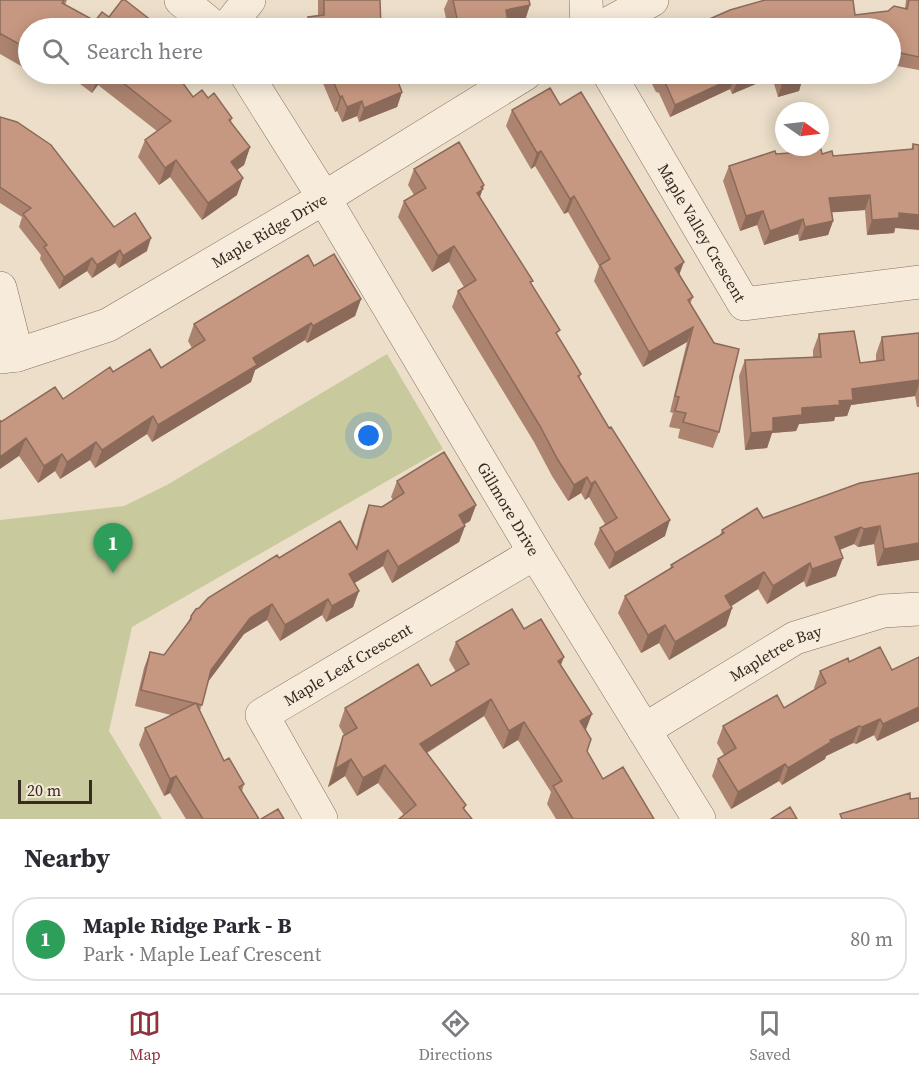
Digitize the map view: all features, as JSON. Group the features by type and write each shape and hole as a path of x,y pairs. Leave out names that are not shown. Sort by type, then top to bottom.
{"street":[{"path":"182,0 203,18"},
{"path":"234,18 249,0"},
{"path":"586,0 587,18"},
{"path":"619,18 652,0"},
{"name":"Gillmore Drive","path":"252,84 324,198 535,553 699,819"},
{"name":"Maple Ridge Drive","path":"9,356 108,325 324,198 509,84"},
{"name":"Maple Valley Crescent","path":"615,84 744,304 919,282"},
{"path":"0,288 9,356"},
{"name":"Maple Leaf Crescent","path":"321,819 262,715 535,553"},
{"name":"Mapletree Bay","path":"644,730 795,638 883,611 919,609"}],"green space":[{"path":"387,354 443,449 132,627 109,731 162,819 0,819 0,520 124,506 167,485"}],"building":[{"path":"0,0 64,0 62,3 90,18 18,18 18,43 0,35"},
{"path":"122,0 148,18 97,18 102,12 109,17"},
{"path":"324,0 380,0 381,18 308,17 324,15"},
{"path":"453,0 529,0 530,5 506,10 507,18 457,18"},
{"path":"765,0 853,0 855,15 888,11 894,6 907,9 909,0 919,0 919,57 901,53 901,18 712,18"},
{"path":"125,84 183,84 193,97 202,90 208,98 214,93 232,118 229,120 250,147 231,162 243,178 208,203 176,160 165,168 145,140 171,121"},
{"path":"334,84 399,84 402,92 364,108 362,101 347,107 342,96 340,97"},
{"path":"666,84 720,84 675,105"},
{"path":"550,88 560,105 581,92 684,262 675,268 693,297 688,300 714,343 739,349 719,432 683,422 686,413 675,411 679,397 675,396 693,327 649,352 600,265 610,259 574,196 570,199 541,151 537,153 512,110"},
{"path":"0,117 17,122 51,145 114,227 135,213 151,238 123,256 120,250 97,265 92,258 64,277 44,247 47,245 23,214 31,208 0,187"},
{"path":"459,142 484,185 481,187 483,189 477,193 533,281 530,282 560,330 556,333 581,374 578,376 609,428 611,427 670,520 615,553 600,528 617,518 595,481 591,484 587,477 574,485 458,291 476,280 454,246 438,256 404,201 426,188 414,169"},
{"path":"913,144 919,145 919,215 899,213 899,218 872,220 870,195 829,198 833,221 805,227 803,219 770,231 763,211 746,216 729,166 775,151 775,156 829,156 829,152 832,151 833,156 913,149"},
{"path":"334,254 361,299 313,326 311,323 253,358 257,365 158,425 153,416 102,450 96,442 67,462 62,454 44,466 26,438 0,457 0,420 1,422 55,387 63,399 110,367 113,372 150,349 161,368 205,340 194,324 308,255 314,266"},
{"path":"854,331 860,363 884,360 882,337 919,333 919,380 852,389 853,400 839,401 840,405 802,408 802,415 773,418 773,431 751,433 745,360 821,357 819,334"},
{"path":"444,452 476,505 459,515 465,526 398,567 388,550 349,574 359,591 332,606 328,599 285,625 272,604 250,618 211,670 202,705 141,690 150,652 164,655 196,609 208,598 277,555 279,558 340,521 357,549 369,505 382,507 404,493 397,481"},
{"path":"919,473 919,543 884,549 880,526 864,529 861,527 835,537 843,558 812,569 810,563 773,586 764,572 725,596 732,608 675,642 665,625 648,635 625,596 724,533 722,530 757,508 763,518 860,483"},
{"path":"512,609 524,629 541,619 564,657 558,661 592,714 580,721 591,739 587,751 603,779 623,767 654,819 573,819 553,786 562,781 524,722 509,731 491,699 420,744 466,805 463,808 472,819 399,819 416,805 385,765 363,778 351,759 335,769 343,736 357,728 345,708 418,664 431,686 469,664 456,642"},
{"path":"880,647 892,670 919,657 919,707 883,724 880,719 862,727 859,726 830,740 831,742 788,768 785,764 738,792 718,759 736,748 723,726 777,695 784,708 826,683 820,671 848,658 849,662"},
{"path":"196,703 224,761 229,758 244,784 239,787 259,819 203,819 176,776 170,779 145,728"},
{"path":"910,793 910,799 919,798 919,819 842,819 840,814"},
{"path":"790,807 797,819 771,819"},
{"path":"278,809 284,819 261,819"}],"place":[{"name":"Maple Ridge Park - B","path":"113,573"}]}
